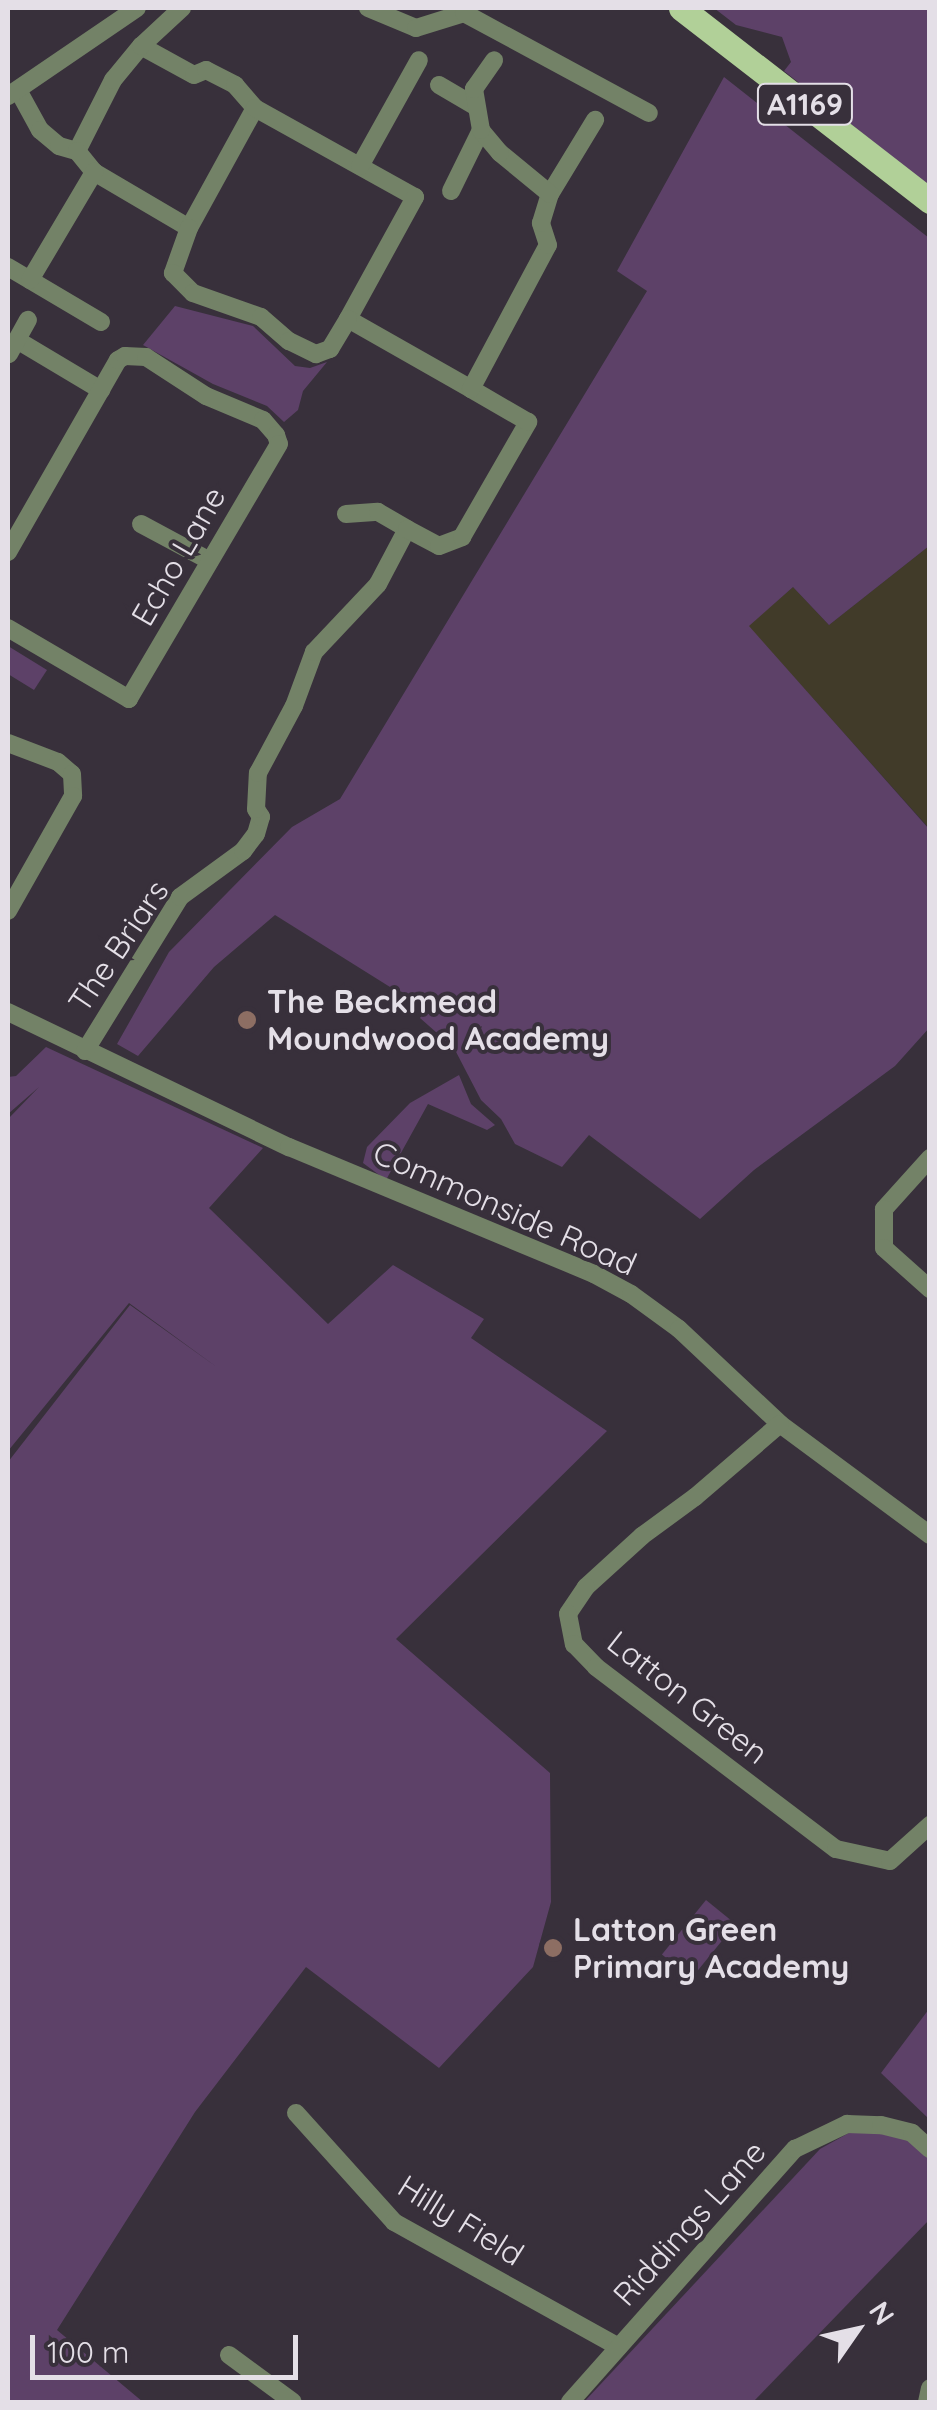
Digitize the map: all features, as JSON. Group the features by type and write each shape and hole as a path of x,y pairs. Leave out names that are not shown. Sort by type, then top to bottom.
{"main road":[{"name":"A1169","path":"681,8 930,201"}],"street":[{"path":"137,8 13,93 40,130 59,146 77,152 94,172 189,228"},
{"path":"77,152 114,80 141,46 182,8"},
{"path":"368,8 416,28 464,13 649,113"},
{"path":"141,46 194,76 206,70 235,86 254,108 416,198 330,349 316,354 289,342 261,317 193,293 174,272 189,228 254,108"},
{"path":"360,166 419,60"},
{"path":"494,60 474,89 481,130 500,154 550,194"},
{"path":"438,85 475,106"},
{"path":"471,389 548,246 541,224 550,194 595,120"},
{"path":"451,191 481,130"},
{"path":"30,280 94,172"},
{"path":"8,267 101,322"},
{"path":"346,514 378,512 439,546 462,538 528,422 348,319"},
{"path":"8,552 101,390 13,347 28,320"},
{"name":"Echo Lane","path":"8,628 129,699 279,444 264,420 206,396 146,356 133,354 118,360 101,390"},
{"path":"141,524 210,561"},
{"name":"The Briars","path":"85,1051 180,897 242,850 256,834 261,817 256,810 258,773 294,706 314,652 378,584 406,529"},
{"path":"8,742 58,762 72,774 73,796 14,883 8,911"},
{"name":"Commonside Road","path":"10,1020 289,1147 594,1274 679,1329 780,1424 930,1535"},
{"path":"930,1158 884,1209 884,1248 930,1288"},
{"name":"Latton Green","path":"780,1424 695,1498 642,1536 586,1588 568,1614 574,1644 596,1666 836,1849 890,1861 930,1825"},
{"name":"Hilly Field","path":"296,2113 394,2222 619,2347"},
{"name":"Riddings Lane","path":"570,2402 796,2149 847,2124 881,2125 912,2132 930,2149"},
{"path":"230,2355 293,2402"},
{"path":"928,2402 930,2388"}],"shaded area":[{"path":"714,8 929,8 929,186 784,71 791,62 782,37 736,25"},
{"path":"724,77 929,238 929,546 829,625 793,587 749,626 929,829 930,1027 895,1066 754,1170 700,1219 589,1135 562,1167 515,1144 501,1119 481,1100 454,1048 420,1018 431,1004 390,987 275,915 214,967 138,1056 117,1044 169,952 292,827 340,799 647,291 617,271"},
{"path":"175,306 253,326 295,366 310,368 327,362 303,391 298,410 284,422 267,406 213,384 143,345"},
{"path":"929,546 929,828 748,626 793,587 829,625"},
{"path":"8,646 47,670 34,690 8,674"},
{"path":"46,1047 263,1148 209,1208 328,1324 393,1265 484,1319 471,1338 607,1431 396,1639 550,1773 551,1902 533,1967 439,2068 306,1967 195,2112 57,2330 143,2402 8,2402 8,1462 130,1305 218,1368 129,1303 8,1451 8,1119 39,1087 8,1114 8,1077 16,1076"},
{"path":"459,1075 471,1104 495,1125 487,1130 428,1104 386,1180 363,1163 367,1147 410,1103"},
{"path":"706,1900 736,1924 691,1978 662,1954"},
{"path":"929,2009 929,2119 881,2073"},
{"path":"856,2129 890,2129 929,2155 929,2220 753,2402 584,2402 820,2149"}],"place":[{"name":"The Beckmead Moundwood Academy","path":"247,1020"},
{"name":"Latton Green Primary Academy","path":"553,1948"}]}
